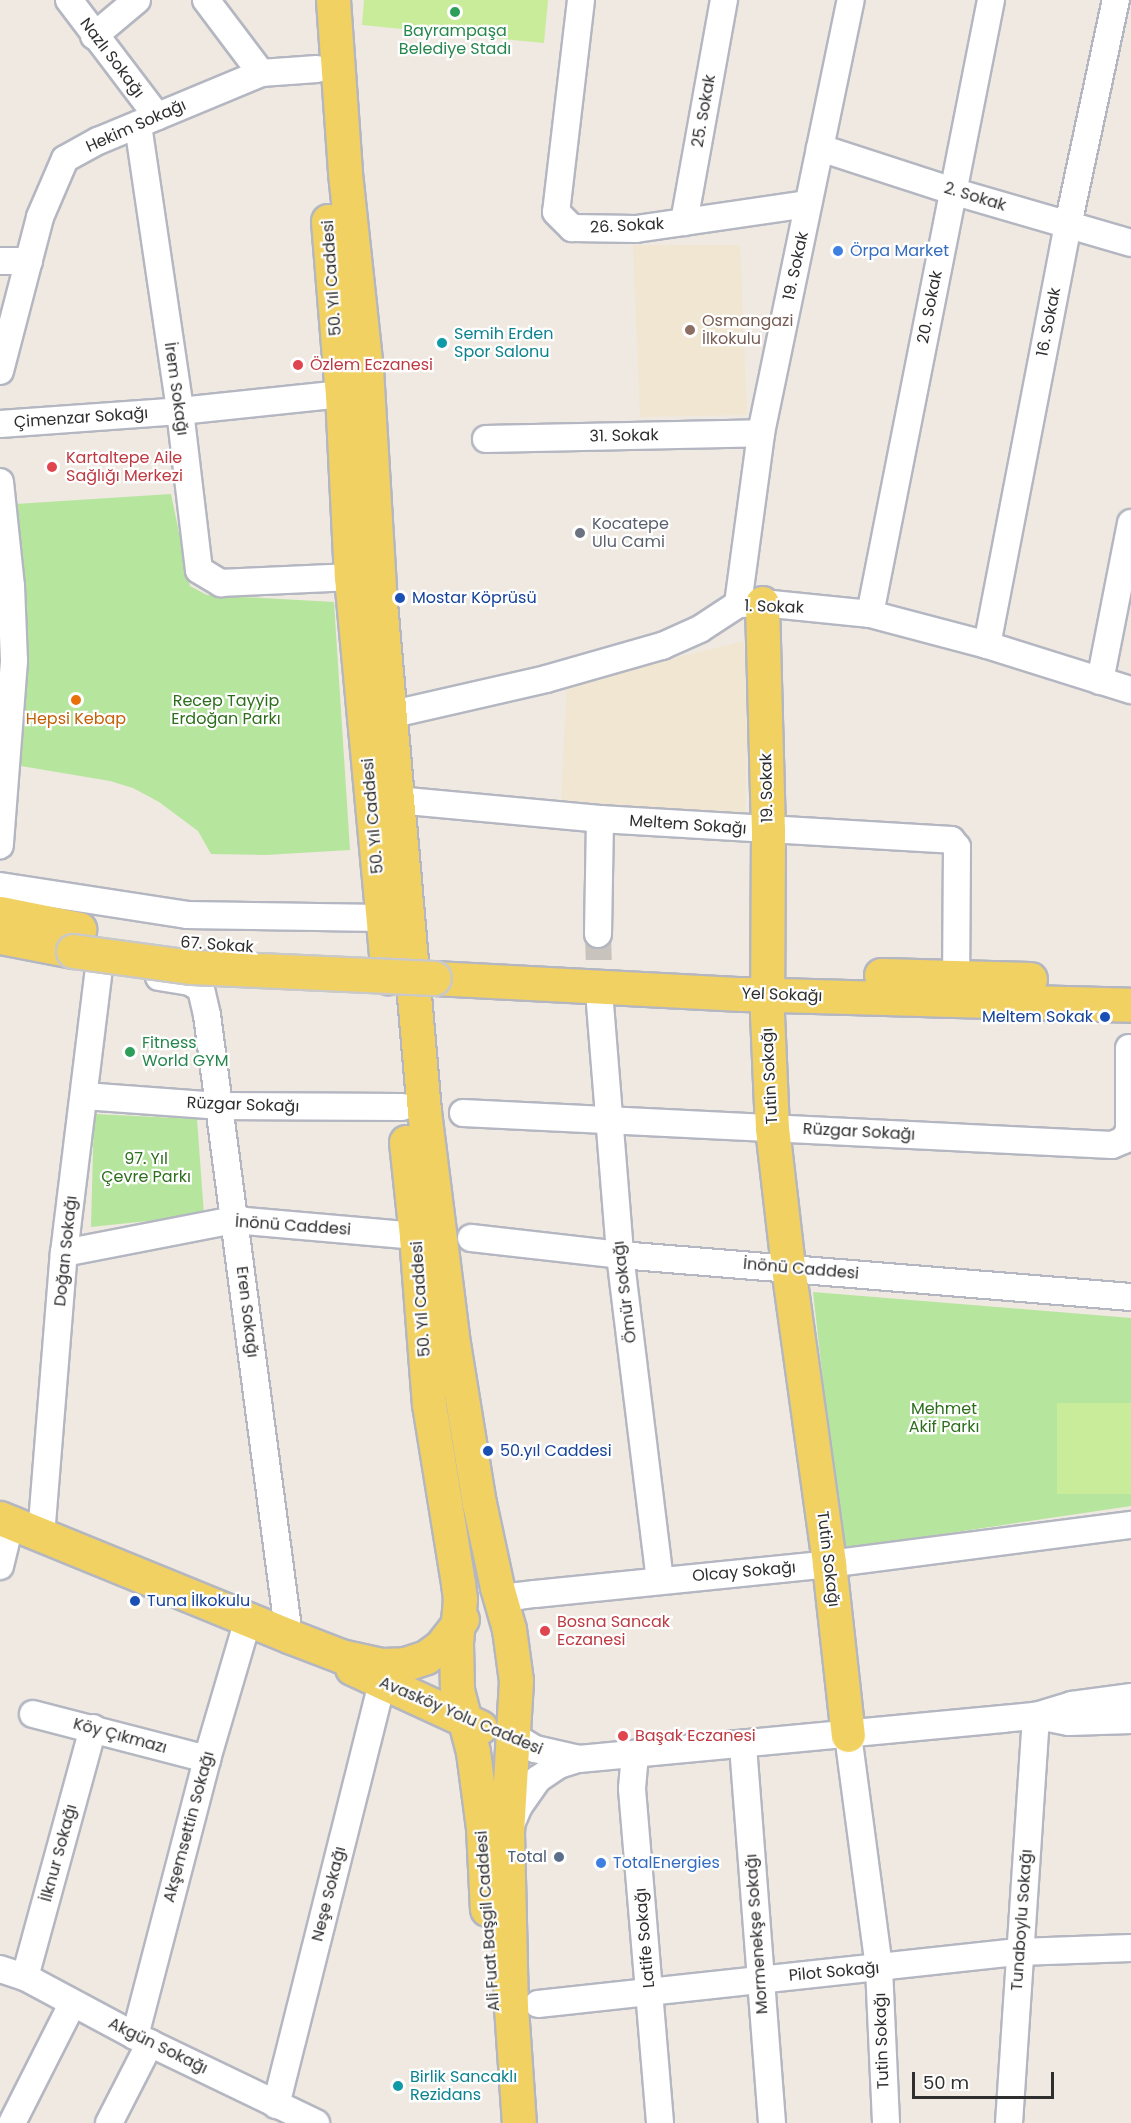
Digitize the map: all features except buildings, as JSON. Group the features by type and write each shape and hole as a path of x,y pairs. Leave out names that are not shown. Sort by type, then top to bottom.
{"main road":[{"name":"50. Yıl Caddesi","path":"311,0 342,394 351,577 382,918 416,1236 429,1404 458,1583 458,1690 465,1721"},
{"name":"50. Yıl Caddesi","path":"333,0 345,173 364,348 389,715 417,1045 452,1337 479,1503 501,1604 509,1629 516,1681 515,1737"},
{"name":"19. Sokak","path":"750,603 768,830 767,984"},
{"name":"67. Sokak","path":"0,913 84,948"},
{"name":"67. Sokak","path":"0,937 84,948 192,967 435,968"},
{"name":"Yel Sokağı","path":"435,968 767,984 1125,994"},
{"name":"Yel Sokağı","path":"767,984 956,976 1125,994"},
{"name":"Tutin Sokağı","path":"767,984 772,1128 788,1267 830,1564 848,1735"},
{"name":"Avasköy Yolu Caddesi","path":"3,1522 341,1656 382,1665 405,1665 426,1657 457,1629 463,1618 481,1605 501,1604"},
{"name":"Avasköy Yolu Caddesi","path":"289,1636 382,1683 465,1721 515,1737"},
{"name":"Ali Fuat Başgil Caddesi","path":"465,1721 473,1752 483,1828 501,2123"},
{"name":"Ali Fuat Başgil Caddesi","path":"515,1737 507,1833 511,2007 519,2123"}],"street":[{"name":"Nazlı Sokağı","path":"69,0 147,121"},
{"path":"94,36 137,0"},
{"path":"206,0 261,73"},
{"name":"26. Sokak","path":"581,0 556,212 572,228 636,229 808,204"},
{"name":"25. Sokak","path":"684,222 724,0"},
{"name":"19. Sokak","path":"750,603 761,433 851,0"},
{"name":"20. Sokak","path":"870,614 991,0"},
{"name":"16. Sokak","path":"987,645 1068,225 1116,0"},
{"name":"Hekim Sokağı","path":"0,371 40,217 65,159 98,141 261,73 317,69"},
{"name":"İrem Sokağı","path":"147,121 199,570 221,583 351,577"},
{"name":"2. Sokak","path":"820,148 952,191 1131,243"},
{"path":"0,261 29,261"},
{"name":"Çimenzar Sokağı","path":"0,424 180,411 342,394"},
{"name":"31. Sokak","path":"486,439 761,433"},
{"path":"0,844 14,661 1,495"},
{"path":"1100,681 1131,523"},
{"name":"1. Sokak","path":"389,715 546,679 662,646 700,630 750,603 870,614 987,645 1131,690"},
{"name":"Meltem Sokağı","path":"396,800 600,819 951,840 957,847 956,976"},
{"path":"598,934 600,819"},
{"name":"67. Sokak","path":"0,886 186,915 382,918"},
{"name":"67. Sokak","path":"0,946 84,948 190,982 201,990"},
{"name":"Doğan Sokağı","path":"41,1536 64,1253 84,1096 84,948"},
{"name":"Eren Sokağı","path":"201,990 207,1015 289,1636"},
{"name":"Ömür Sokağı","path":"600,1004 620,1256 660,1579"},
{"name":"Rüzgar Sokağı","path":"463,1113 1112,1144 1124,1140 1129,1130 1128,1048"},
{"name":"Rüzgar Sokağı","path":"84,1096 219,1106 402,1107"},
{"name":"İnönü Caddesi","path":"64,1253 234,1220 416,1236"},
{"name":"İnönü Caddesi","path":"471,1238 620,1256 788,1267 1131,1297"},
{"path":"0,1566 3,1522"},
{"name":"Olcay Sokağı","path":"501,1604 518,1596 660,1579 830,1564 1131,1526"},
{"name":"Akşemsettin Sokağı","path":"109,2123 143,2040 207,1759 248,1620"},
{"name":"Neşe Sokağı","path":"276,2105 382,1683"},
{"name":"Avasköy Yolu Caddesi","path":"515,1737 535,1749 579,1759 743,1746 1036,1716 1072,1705 1131,1697"},
{"name":"Köy Çıkmazı","path":"33,1714 207,1759"},
{"name":"Avasköy Yolu Caddesi","path":"1036,1716 1069,1722 1131,1720"},
{"name":"Tunaboylu Sokağı","path":"1009,2123 1036,1716"},
{"name":"İlknur Sokağı","path":"25,1977 93,1728"},
{"name":"Tutin Sokağı","path":"848,1735 879,1968 886,2123"},
{"name":"Mormenekşe Sokağı","path":"743,1746 772,2123"},
{"name":"Latife Sokağı","path":"635,1754 632,1789 660,2123"},
{"path":"507,1833 519,1806 538,1779 559,1765 579,1759"},
{"name":"Pilot Sokağı","path":"538,2004 1020,1952 1131,1948"},
{"name":"Akgün Sokağı","path":"0,1969 25,1977 143,2040 316,2123"},
{"path":"12,2123 72,2004"}],"shaded area":[{"name":"Osmangazi İlkokulu","path":"633,245 740,245 747,415 640,417"},
{"path":"744,641 747,741 745,815 561,804 567,684"}],"green space":[{"name":"Bayrampaşa Belediye Stadı","path":"364,0 548,0 544,43 362,25"},
{"name":"Recep Tayyip Erdoğan Parkı","path":"171,494 190,586 207,595 334,602 350,850 265,855 211,854 198,831 159,802 133,788 110,781 21,766 25,643 16,504"},
{"name":"97. Yıl Çevre Parkı","path":"94,1114 197,1119 204,1215 91,1227"},
{"name":"Mehmet Akif Parkı","path":"813,1292 1131,1318 1131,1506 842,1549"},
{"path":"1057,1403 1131,1403 1131,1494 1057,1494"}],"tunnel":[{"path":"598,934 600,1003"}],"place":[{"name":"Bayrampaşa Belediye Stadı","path":"455,12"},
{"name":"Örpa Market","path":"838,251"},
{"name":"Osmangazi İlkokulu","path":"690,330"},
{"name":"Semih Erden Spor Salonu","path":"442,343"},
{"name":"Özlem Eczanesi","path":"298,365"},
{"name":"Kartaltepe Aile Sağlığı Merkezi","path":"52,467"},
{"name":"Kocatepe Ulu Cami","path":"580,533"},
{"name":"Mostar Köprüsü","path":"400,598"},
{"name":"Hepsi Kebap","path":"76,700"},
{"name":"Meltem Sokak","path":"1105,1017"},
{"name":"Fitness World GYM","path":"130,1052"},
{"name":"50.yıl Caddesi","path":"488,1451"},
{"name":"Tuna İlkokulu","path":"135,1601"},
{"name":"Bosna Sancak Eczanesi","path":"545,1631"},
{"name":"Başak Eczanesi","path":"623,1736"},
{"name":"Total","path":"559,1857"},
{"name":"TotalEnergies","path":"601,1863"},
{"name":"Birlik Sancaklı Rezidans","path":"398,2086"}]}
